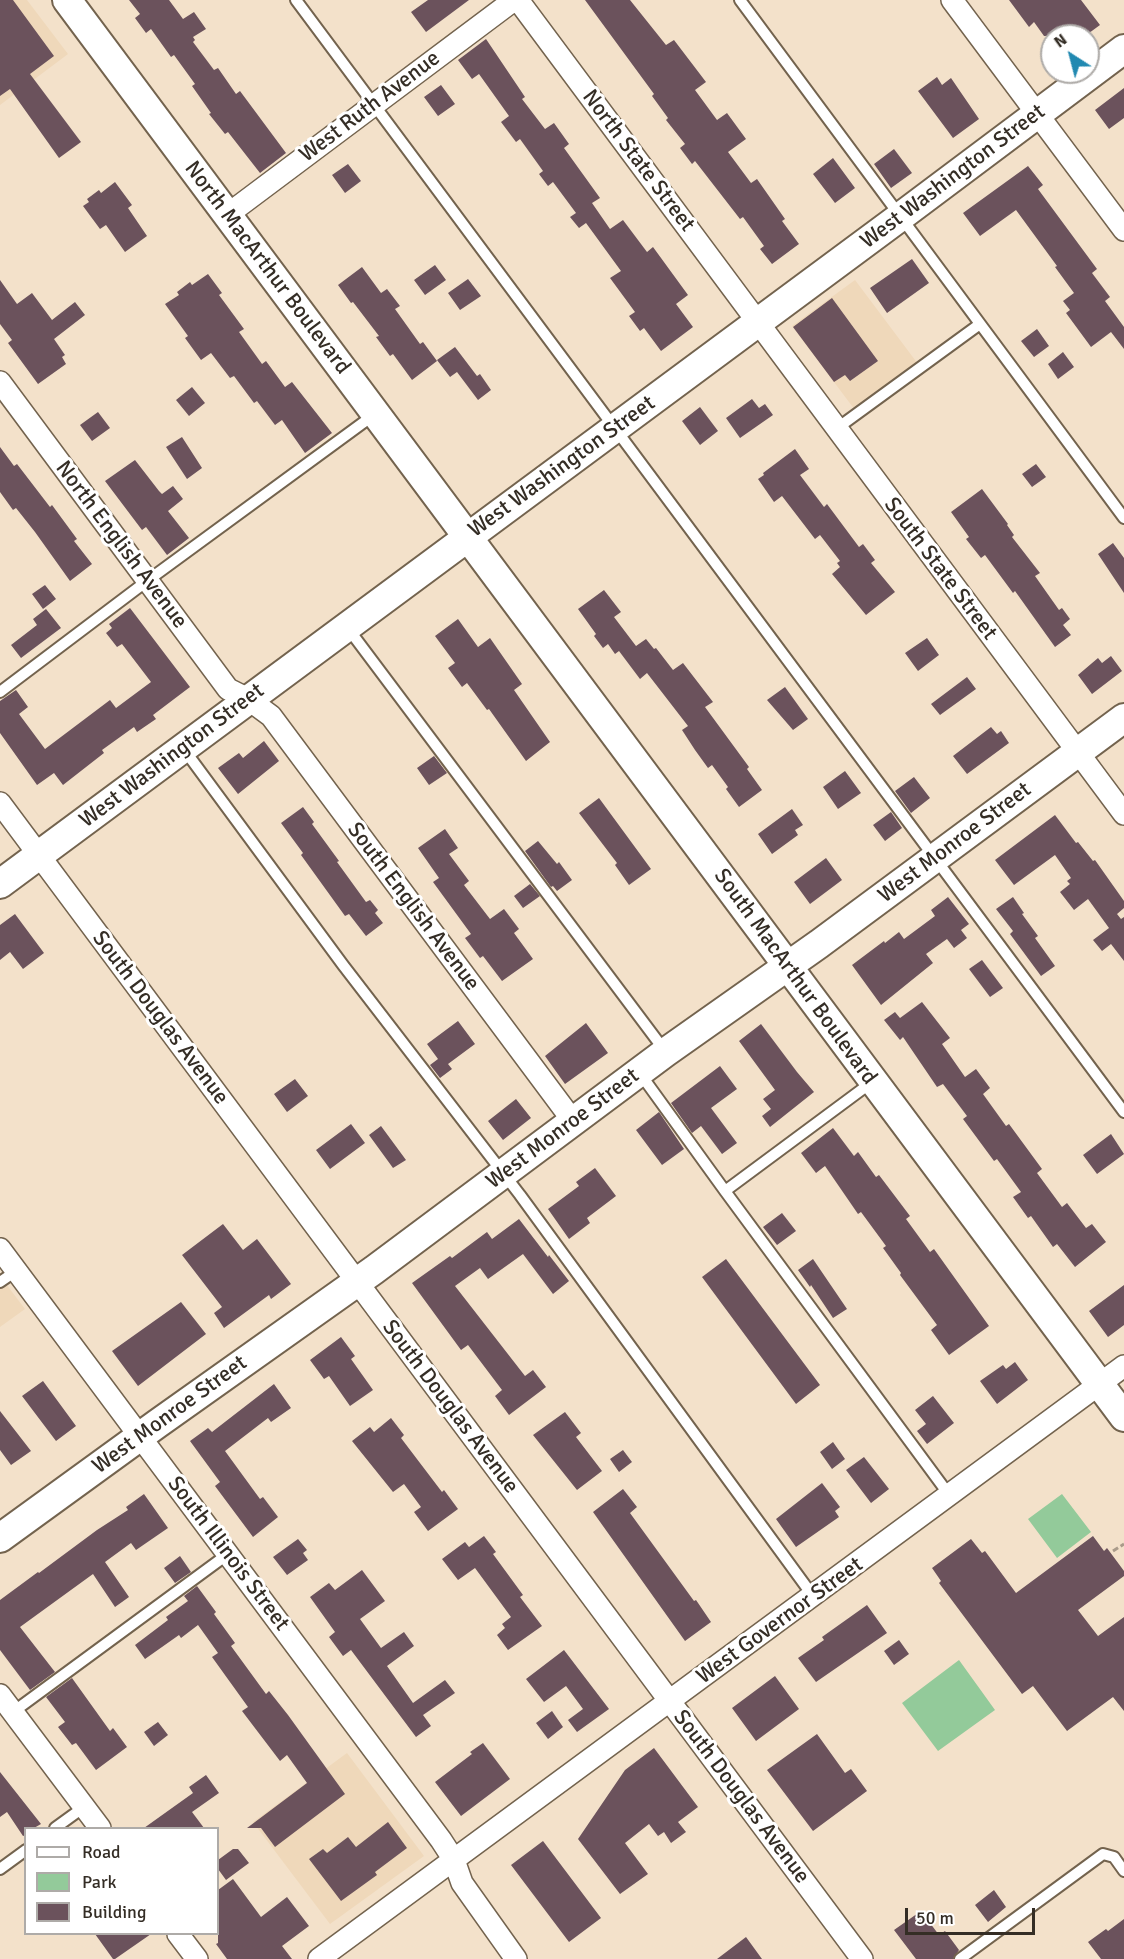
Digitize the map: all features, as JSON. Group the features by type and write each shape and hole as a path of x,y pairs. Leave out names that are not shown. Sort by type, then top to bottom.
{"street":[{"name":"North MacArthur Boulevard","path":"67,0 467,537"},
{"name":"West Ruth Avenue","path":"227,215 373,104 516,0"},
{"name":"North State Street","path":"516,0 758,322"},
{"path":"952,0 1124,230"},
{"name":"West Washington Street","path":"0,884 1124,49"},
{"name":"South State Street","path":"758,322 1124,814"},
{"name":"North English Avenue","path":"0,382 228,689 248,699"},
{"name":"South MacArthur Boulevard","path":"467,537 1124,1417"},
{"name":"South English Avenue","path":"248,699 271,716 573,1121"},
{"name":"West Monroe Street","path":"0,1538 357,1282 666,1052 788,966 1124,718"},
{"name":"South Douglas Avenue","path":"0,803 862,1959"},
{"name":"South Illinois Street","path":"0,1249 8,1276 140,1436 228,1554 454,1860 462,1882 516,1959"},
{"name":"West Governor Street","path":"319,1959 1124,1366"},
{"path":"0,1695 98,1827"},
{"path":"179,1935 197,1959"}],"lane":[{"path":"296,0 1124,1112"},
{"path":"740,0 1124,518"},
{"path":"836,429 980,324"},
{"path":"0,692 375,414"},
{"path":"347,627 666,1052"},
{"path":"182,748 343,965 504,1173 813,1596"},
{"path":"639,1072 950,1496"},
{"path":"725,1191 872,1082"},
{"path":"13,1712 228,1554"},
{"path":"56,1827 84,1807"},
{"path":"0,1869 24,1851"},
{"path":"960,1959 1103,1854 1114,1857 1124,1871"}],"path":[{"path":"1113,1551 1124,1544"}],"shaded area":[{"path":"0,0 27,0 68,54 0,105"},
{"path":"855,280 918,364 855,410 792,326"},
{"path":"0,1276 25,1309 0,1327"},
{"path":"347,1753 424,1856 330,1924 253,1822"}],"green space":[{"path":"1062,1494 1091,1532 1057,1558 1028,1519"},
{"path":"959,1660 995,1710 938,1751 902,1703"}],"building":[{"path":"0,0 13,0 54,56 30,74 81,142 59,158 10,89 0,96"},
{"path":"129,0 169,0 183,19 194,12 206,29 193,37 195,40 193,42 214,70 218,68 236,94 240,91 286,153 260,173 228,132 225,134 209,114 211,113 192,86 195,84 174,55 171,57 151,29 146,33 135,18 140,14"},
{"path":"428,0 469,0 426,32 411,12"},
{"path":"585,0 630,0 666,45 674,40 706,82 695,90 717,120 727,113 746,139 728,152 751,183 757,179 785,219 782,221 799,244 772,264 760,249 764,246 743,217 740,219 695,161 692,164 680,148 685,144 666,120 668,118 652,96 654,94"},
{"path":"1009,0 1081,0 1099,24 1040,24 1040,30 1034,22 1029,27"},
{"path":"486,39 525,97 522,99 545,129 554,123 569,144 564,148 600,198 592,203 610,229 623,220 647,252 653,247 688,295 676,304 693,327 661,351 644,328 640,331 629,316 635,312 610,278 621,271 586,223 579,228 570,217 576,213 553,182 548,186 539,174 543,171 520,139 516,142 501,122 509,116 479,74 472,79 458,60"},
{"path":"937,77 942,85 951,78 979,119 953,138 918,91"},
{"path":"441,85 455,104 438,116 424,97"},
{"path":"1124,88 1124,118 1109,129 1095,110"},
{"path":"894,149 912,173 891,188 874,164"},
{"path":"833,158 855,188 835,203 813,174"},
{"path":"348,164 361,181 345,193 332,175"},
{"path":"1028,166 1043,185 1038,189 1097,269 1092,273 1110,297 1105,301 1124,327 1124,349 1111,332 1091,347 1066,313 1070,310 1063,301 1074,293 1016,210 980,236 963,213"},
{"path":"115,182 132,205 128,208 147,236 125,252 106,225 100,229 83,206 89,202 87,199 99,190 101,193"},
{"path":"912,259 929,283 887,313 870,288"},
{"path":"435,265 446,280 425,295 414,280"},
{"path":"362,267 381,293 387,289 400,306 395,309 420,344 423,342 437,361 412,380 393,354 390,356 376,337 379,336 338,285"},
{"path":"208,274 222,293 219,295 244,329 239,332 262,364 266,361 285,387 292,382 332,433 305,453 282,420 275,425 257,401 254,403 234,376 230,378 211,353 201,360 185,338 188,336 165,304 179,295 177,292 190,282 192,285"},
{"path":"468,279 481,296 460,310 448,293"},
{"path":"0,280 17,304 32,293 52,320 75,302 85,315 54,339 65,355 62,357 66,364 38,384 8,343 12,340 0,324"},
{"path":"832,298 878,361 850,381 845,375 834,382 793,327"},
{"path":"1037,329 1049,346 1034,357 1021,341"},
{"path":"455,347 477,376 480,374 491,390 478,400 457,372 450,377 437,360"},
{"path":"1063,352 1074,367 1058,379 1048,364"},
{"path":"192,387 205,403 189,416 176,400"},
{"path":"752,399 759,408 765,404 773,415 740,438 726,418"},
{"path":"700,407 718,431 700,445 682,421"},
{"path":"98,412 110,428 92,441 80,425"},
{"path":"182,437 202,468 187,479 166,447"},
{"path":"0,447 14,466 17,464 50,507 52,505 77,539 74,541 92,564 70,581 35,532 16,508 13,510 0,492"},
{"path":"795,449 809,469 800,475 824,507 827,504 859,547 863,544 875,560 871,563 895,592 866,615 832,574 840,567 837,563 840,561 820,535 815,539 782,496 774,502 758,479"},
{"path":"135,460 162,494 173,486 183,499 168,511 189,538 167,555 146,527 142,530 105,481"},
{"path":"1036,464 1046,477 1032,487 1022,474"},
{"path":"982,489 1008,524 1014,535 1012,537 1040,573 1035,576 1059,610 1062,608 1070,619 1063,625 1071,635 1055,647 1015,591 1013,593 985,555 981,558 966,539 969,537 951,512"},
{"path":"1113,543 1124,558 1124,593 1098,554"},
{"path":"45,585 56,599 43,609 32,594"},
{"path":"604,590 621,612 614,617 636,646 646,639 673,670 683,663 713,702 705,707 749,767 747,769 762,790 739,807 712,765 708,768 695,750 682,730 688,726 647,673 640,679 619,651 615,654 608,644 603,648 594,636 596,634 578,609"},
{"path":"130,608 190,687 153,715 156,719 137,732 134,727 102,750 104,753 63,785 54,773 37,785 0,733 0,701 16,690 28,707 19,714 45,749 110,700 116,708 151,682 122,644 117,647 106,633 112,628 109,624"},
{"path":"46,609 61,628 21,658 11,645 37,625 33,619"},
{"path":"458,619 478,647 490,638 522,684 514,690 550,742 526,761 489,709 487,710 467,683 462,687 448,668 455,663 435,636"},
{"path":"927,638 939,655 918,671 905,653"},
{"path":"1111,656 1122,671 1092,694 1078,675 1098,658 1102,663"},
{"path":"967,677 976,689 940,715 931,704"},
{"path":"785,687 808,719 793,730 767,700"},
{"path":"991,727 997,734 1001,731 1009,743 967,774 953,756"},
{"path":"264,741 279,761 238,794 218,768 239,753 243,758"},
{"path":"434,756 447,773 429,785 417,768"},
{"path":"845,771 861,793 838,809 823,787"},
{"path":"914,777 930,798 911,813 895,791"},
{"path":"599,798 651,869 629,885 615,865 617,863 579,813"},
{"path":"303,807 314,822 312,824 339,861 337,862 366,902 370,900 378,910 375,913 383,923 366,936 349,914 345,916 281,823"},
{"path":"792,809 803,825 795,830 798,835 772,854 758,834"},
{"path":"891,812 902,828 885,841 873,825"},
{"path":"1055,815 1076,843 1078,842 1093,861 1095,860 1124,901 1124,908 1117,914 1121,919 1124,917 1124,961 1111,944 1102,951 1093,940 1109,928 1088,899 1074,910 1060,892 1070,884 1067,881 1071,878 1055,855 1014,885 995,860"},
{"path":"445,829 458,848 449,854 469,881 464,885 490,919 504,909 519,929 514,933 533,959 502,981 483,956 480,958 465,938 471,934 433,882 439,878 418,848"},
{"path":"538,841 557,864 559,862 572,880 557,891 553,886 551,887 525,851"},
{"path":"826,858 842,880 810,904 794,882"},
{"path":"530,884 540,896 523,908 514,896"},
{"path":"948,897 969,924 961,930 967,938 954,948 947,939 926,954 933,963 881,1005 852,965 899,932 904,939 935,916 931,910"},
{"path":"1013,897 1038,936 1035,938 1055,966 1041,976 1010,934 1013,931 996,909"},
{"path":"15,914 44,953 23,969 10,952 0,960 0,925"},
{"path":"982,960 1003,988 990,997 969,969"},
{"path":"922,1002 950,1038 942,1044 965,1077 976,1069 990,1088 983,1094 1006,1126 1009,1124 1042,1169 1037,1173 1062,1207 1067,1203 1086,1228 1092,1224 1106,1242 1075,1267 1057,1244 1053,1247 1031,1216 1028,1218 1013,1197 1021,1192 997,1159 994,1161 963,1119 967,1116 943,1084 937,1087 903,1037 900,1040 884,1020 895,1012 900,1018"},
{"path":"458,1021 475,1044 448,1064 452,1069 440,1078 430,1065 438,1059 427,1044"},
{"path":"586,1023 608,1053 565,1084 545,1056"},
{"path":"761,1024 814,1092 770,1127 762,1116 771,1109 763,1099 775,1090 739,1041"},
{"path":"720,1066 737,1089 711,1108 737,1143 722,1154 701,1126 692,1133 671,1103"},
{"path":"295,1079 308,1096 287,1112 274,1094"},
{"path":"516,1099 531,1118 503,1140 488,1121"},
{"path":"659,1112 684,1149 662,1165 636,1130"},
{"path":"351,1124 365,1143 330,1169 316,1150"},
{"path":"381,1126 406,1160 393,1168 369,1135"},
{"path":"833,1128 854,1156 858,1152 876,1177 879,1175 910,1216 906,1219 930,1252 934,1249 989,1326 949,1355 931,1330 937,1325 900,1275 901,1273 883,1248 886,1246 861,1212 858,1214 825,1166 816,1173 801,1153"},
{"path":"1111,1134 1124,1154 1097,1174 1083,1155"},
{"path":"595,1168 616,1196 587,1218 590,1223 569,1239 548,1209 579,1186 576,1182"},
{"path":"782,1213 796,1231 777,1245 763,1227"},
{"path":"519,1219 569,1281 553,1294 523,1254 488,1279 480,1268 455,1286 525,1376 533,1370 546,1387 509,1415 495,1396 502,1390 468,1345 461,1350 412,1283 450,1256 452,1258 487,1232 492,1239"},
{"path":"223,1224 243,1250 257,1239 291,1284 271,1299 269,1295 224,1328 214,1313 222,1307 182,1255"},
{"path":"726,1259 820,1385 796,1404 702,1277"},
{"path":"813,1259 847,1309 833,1318 798,1270"},
{"path":"1124,1285 1124,1325 1108,1337 1089,1311"},
{"path":"181,1302 206,1334 138,1386 112,1351"},
{"path":"341,1337 355,1356 351,1359 373,1390 350,1406 329,1376 324,1379 310,1360"},
{"path":"1015,1362 1028,1380 997,1404 980,1381 1003,1365 1006,1369"},
{"path":"43,1381 76,1426 56,1441 22,1396"},
{"path":"274,1384 291,1408 271,1422 268,1418 225,1451 260,1499 263,1497 278,1517 253,1537 215,1486 220,1482 190,1441 208,1428 212,1432"},
{"path":"933,1396 954,1423 927,1444 917,1431 926,1424 915,1410"},
{"path":"0,1411 31,1451 11,1465 0,1450"},
{"path":"565,1412 581,1433 576,1437 602,1471 577,1490 533,1435"},
{"path":"391,1418 404,1435 401,1438 442,1492 444,1490 458,1509 428,1531 414,1512 421,1507 404,1484 393,1492 352,1441 370,1427 374,1432"},
{"path":"833,1442 845,1459 832,1469 820,1452"},
{"path":"623,1450 632,1462 619,1472 610,1459"},
{"path":"864,1457 889,1489 871,1503 846,1470"},
{"path":"822,1483 840,1507 835,1511 839,1517 796,1547 776,1519"},
{"path":"623,1489 637,1507 630,1513 711,1622 685,1641 593,1512"},
{"path":"144,1494 168,1528 136,1550 131,1543 105,1562 129,1597 115,1607 93,1574 20,1627 55,1672 30,1690 0,1650 0,1600 128,1510 126,1507"},
{"path":"484,1536 496,1552 493,1554 523,1595 520,1597 542,1626 508,1650 497,1635 505,1628 502,1624 511,1617 475,1568 458,1580 442,1559 465,1542 469,1547"},
{"path":"1093,1536 1104,1551 1107,1548 1124,1571 1124,1576 1078,1610 1098,1636 1124,1617 1124,1711 1113,1697 1067,1731 1033,1686 1022,1694 939,1583 941,1581 932,1568 971,1539 982,1553 985,1551 1016,1593"},
{"path":"298,1539 307,1550 303,1553 308,1560 287,1575 273,1557"},
{"path":"180,1556 191,1572 175,1583 164,1568"},
{"path":"362,1570 385,1601 360,1619 381,1648 404,1632 414,1646 387,1666 413,1703 445,1680 455,1693 423,1715 431,1726 416,1737 351,1650 343,1656 329,1637 335,1632 310,1597 329,1583 335,1590"},
{"path":"197,1586 235,1643 231,1646 266,1694 269,1691 288,1715 345,1794 275,1847 261,1828 247,1828 307,1783 287,1755 280,1761 242,1711 248,1707 212,1657 218,1653 198,1625 181,1638 179,1635 145,1659 135,1645 168,1620 166,1617 188,1601 184,1596"},
{"path":"867,1605 887,1633 816,1682 798,1658 824,1640 822,1637"},
{"path":"899,1640 909,1654 894,1665 884,1651"},
{"path":"564,1650 609,1709 577,1732 568,1720 583,1709 566,1686 544,1702 526,1679"},
{"path":"775,1676 799,1709 756,1741 732,1708"},
{"path":"72,1678 110,1731 113,1728 127,1747 96,1770 76,1743 72,1745 58,1727 65,1722 46,1697"},
{"path":"552,1711 563,1727 548,1739 536,1723"},
{"path":"158,1722 168,1735 154,1746 144,1732"},
{"path":"817,1734 845,1773 851,1769 867,1791 813,1831 767,1770"},
{"path":"483,1743 510,1779 461,1816 435,1782"},
{"path":"654,1748 698,1807 678,1822 686,1832 671,1843 664,1832 658,1836 649,1824 625,1843 648,1874 620,1894 578,1839 625,1770"},
{"path":"0,1772 41,1824 36,1827 24,1827 23,1836 7,1812 0,1817"},
{"path":"206,1775 219,1793 192,1812 203,1827 145,1827 193,1793 189,1787"},
{"path":"388,1822 407,1848 375,1872 377,1875 341,1901 309,1859 323,1849 327,1853 348,1837 356,1847"},
{"path":"543,1841 601,1918 569,1942 511,1865"},
{"path":"233,1849 238,1849 249,1863 226,1880 219,1870 219,1859"},
{"path":"233,1879 261,1917 287,1897 309,1926 282,1946 292,1959 227,1959 216,1944 219,1935 219,1889"},
{"path":"994,1890 1006,1907 988,1922 975,1905"},
{"path":"921,1911 939,1935 945,1931 959,1950 953,1959 916,1959 894,1930"},
{"path":"1124,1919 1124,1959 1101,1959 1088,1942"},
{"path":"96,1935 150,1935 115,1959"},
{"path":"746,1937 762,1959 717,1959"}]}
